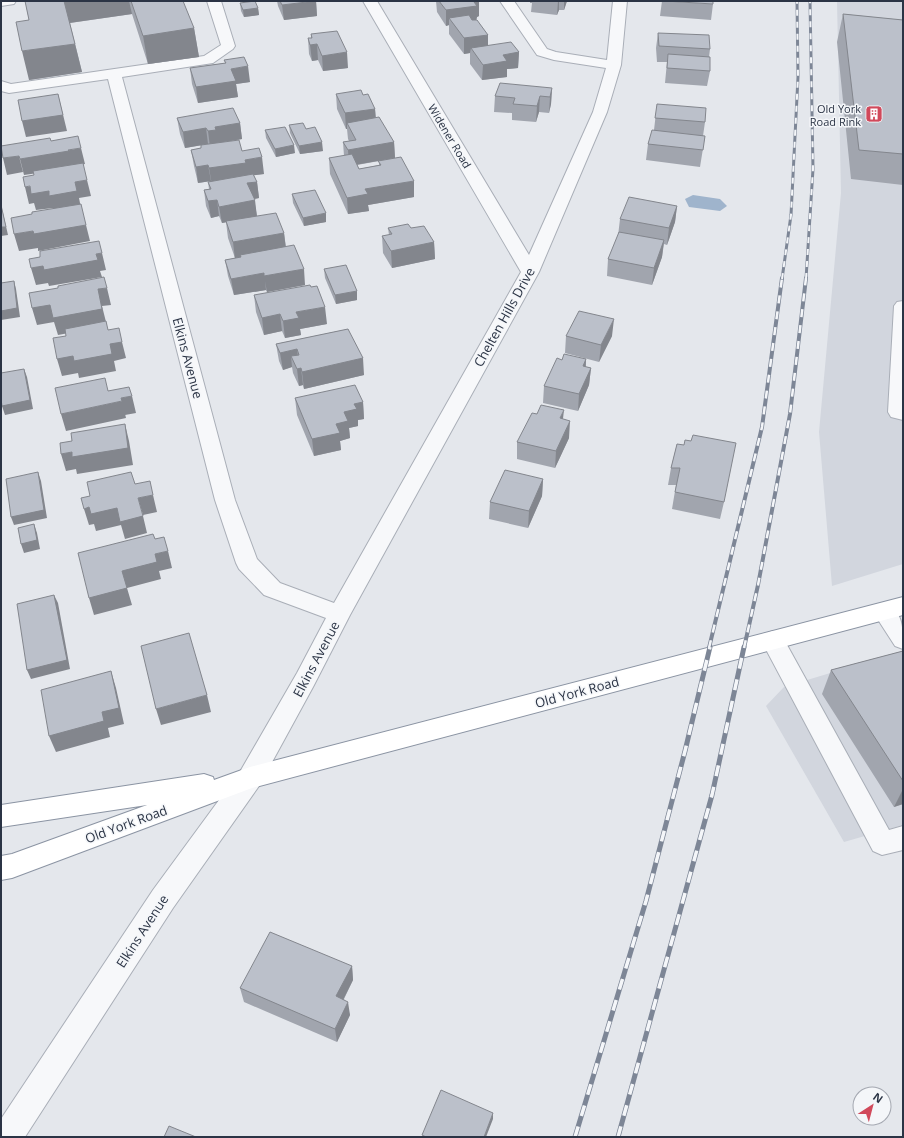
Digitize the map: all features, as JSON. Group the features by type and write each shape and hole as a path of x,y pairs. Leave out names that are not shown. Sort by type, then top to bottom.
{"highway":[{"name":"Old York Road","path":"1,868 12,866 250,778 893,609"},
{"name":"Old York Road","path":"1,816 250,778"}],"street":[{"path":"1,2 9,1"},
{"path":"1,85 9,89 208,60 228,46 214,1"},
{"name":"Widener Road","path":"370,1 530,272"},
{"path":"507,1 542,52 554,56 614,65"},
{"name":"Chelten Hills Drive","path":"339,614 530,272 600,112 614,65 620,1"},
{"name":"Elkins Avenue","path":"7,1137 163,899 250,778 305,680 339,614 272,589 247,563 226,500 114,73"},
{"path":"903,306 898,412 903,414"},
{"path":"893,609 903,640"},
{"path":"773,640 882,844 903,838"}],"shaded area":[{"path":"837,1 903,1 903,564 832,586 819,432 841,193"},
{"path":"903,651 903,825 844,842 766,706 784,687"}],"water":[{"path":"693,195 720,199 727,206 720,211 689,207 685,199"}],"building":[{"path":"25,1 64,1 75,44 22,51 16,22 29,20"},
{"path":"131,1 183,1 194,28 143,36"},
{"path":"255,1 258,8 243,10 240,3"},
{"path":"280,1 315,1 282,5"},
{"path":"439,1 479,1 474,2 477,6 446,10"},
{"path":"665,1 713,1 713,4"},
{"name":"Old York Road Rink","path":"843,14 903,20 903,154 859,150"},
{"path":"469,15 472,20 477,20 488,35 464,38 449,18"},
{"path":"337,31 347,52 322,56 317,44 310,45 308,38 312,38 311,34"},
{"path":"658,33 709,35 710,49 659,46"},
{"path":"511,42 519,52 503,55 507,61 483,65 471,48"},
{"path":"668,54 710,57 710,71 667,68"},
{"path":"244,57 248,66 231,69 236,81 196,87 190,68 226,63 224,60"},
{"path":"500,83 552,88 550,97 540,96 537,106 513,104 515,98 495,96"},
{"path":"361,90 363,95 368,94 375,109 345,113 336,94"},
{"path":"58,94 63,115 22,121 18,100"},
{"path":"657,104 706,108 705,122 655,118"},
{"path":"233,108 240,123 215,127 216,130 208,131 206,128 183,132 177,118"},
{"path":"379,117 394,142 348,150 343,142 356,140 347,123"},
{"path":"303,123 306,129 315,127 322,142 299,146 289,125"},
{"path":"285,127 294,145 275,149 265,130"},
{"path":"652,130 705,136 703,150 648,144"},
{"path":"78,136 81,148 20,159 19,156 3,158 1,146 50,138 51,141"},
{"path":"239,140 242,151 259,148 262,157 245,160 246,163 209,168 208,165 196,167 191,150 201,148 201,145"},
{"path":"352,154 359,169 381,165 378,161 401,157 414,181 365,189 368,194 347,198 329,158"},
{"path":"83,163 87,180 75,182 77,191 49,196 49,191 31,194 30,186 25,187 23,177 34,175 33,171"},
{"path":"253,174 257,182 247,183 255,200 219,207 217,200 208,201 204,190 211,189 208,182"},
{"path":"315,190 326,213 303,218 292,194"},
{"path":"629,197 677,206 669,228 620,219"},
{"path":"81,204 86,225 34,234 33,231 14,234 11,218 32,214 32,212"},
{"path":"1,205 6,227 1,227"},
{"path":"276,213 284,233 233,242 226,221"},
{"path":"408,224 411,228 424,226 434,242 391,251 382,236 392,234 388,228"},
{"path":"619,232 664,240 654,268 608,259"},
{"path":"99,241 102,253 96,254 98,260 44,270 43,266 31,268 29,259 40,257 40,251"},
{"path":"294,245 304,269 264,276 264,273 231,279 225,260 241,257 240,255"},
{"path":"346,265 357,291 335,295 324,269"},
{"path":"104,277 107,288 98,289 102,309 53,318 50,305 32,308 29,293"},
{"path":"14,281 17,308 1,311 1,283"},
{"path":"310,285 311,287 317,286 325,307 296,312 299,318 283,321 280,314 262,318 254,295"},
{"path":"579,311 614,319 601,345 566,336"},
{"path":"106,321 108,330 119,328 122,342 110,344 112,354 74,361 73,356 57,359 53,338 66,336 65,329"},
{"path":"348,329 363,358 302,372 301,368 297,369 291,356 299,355 297,349 280,353 276,344"},
{"path":"564,354 586,359 583,366 591,368 579,394 544,386 557,358 562,360"},
{"path":"24,369 30,400 2,406 1,373"},
{"path":"105,378 108,391 129,387 132,396 121,398 122,401 61,414 55,388"},
{"path":"355,385 363,402 354,404 357,409 344,412 348,421 336,424 340,433 312,439 295,398"},
{"path":"541,405 564,410 560,418 570,421 556,451 517,442 532,413 537,414"},
{"path":"125,424 128,448 72,457 72,452 61,454 60,443 72,441 71,433"},
{"path":"693,435 736,443 724,502 675,492 680,468 671,468 677,444 684,445 685,440 691,441"},
{"path":"505,470 543,479 529,511 490,502"},
{"path":"38,472 44,510 11,517 6,479"},
{"path":"131,472 135,484 150,481 153,495 138,498 143,516 120,522 117,508 91,514 89,507 84,509 81,498 90,496 87,482"},
{"path":"34,524 37,540 21,544 18,528"},
{"path":"153,534 155,539 164,537 168,551 155,554 157,562 122,571 127,588 89,598 78,553"},
{"path":"54,595 67,660 27,670 17,604"},
{"path":"189,633 207,695 156,709 141,646"},
{"path":"903,651 903,781 831,670"},
{"path":"111,671 119,708 102,712 104,721 49,736 41,690"},
{"path":"270,932 352,966 336,996 348,1002 335,1029 240,988"},
{"path":"441,1090 493,1113 484,1137 426,1137 422,1135"},
{"path":"169,1126 196,1137 164,1137"}],"railway":[{"path":"782,279 791,215 798,77 797,1"},
{"path":"806,279 813,169 810,1"},
{"path":"709,648 762,427 782,278"},
{"path":"744,648 758,585 790,414 806,278"},
{"path":"575,1137 646,901 710,647"},
{"path":"618,1137 712,795 744,647"}],"place":[{"name":"Old York Road Rink","path":"874,114"}]}
